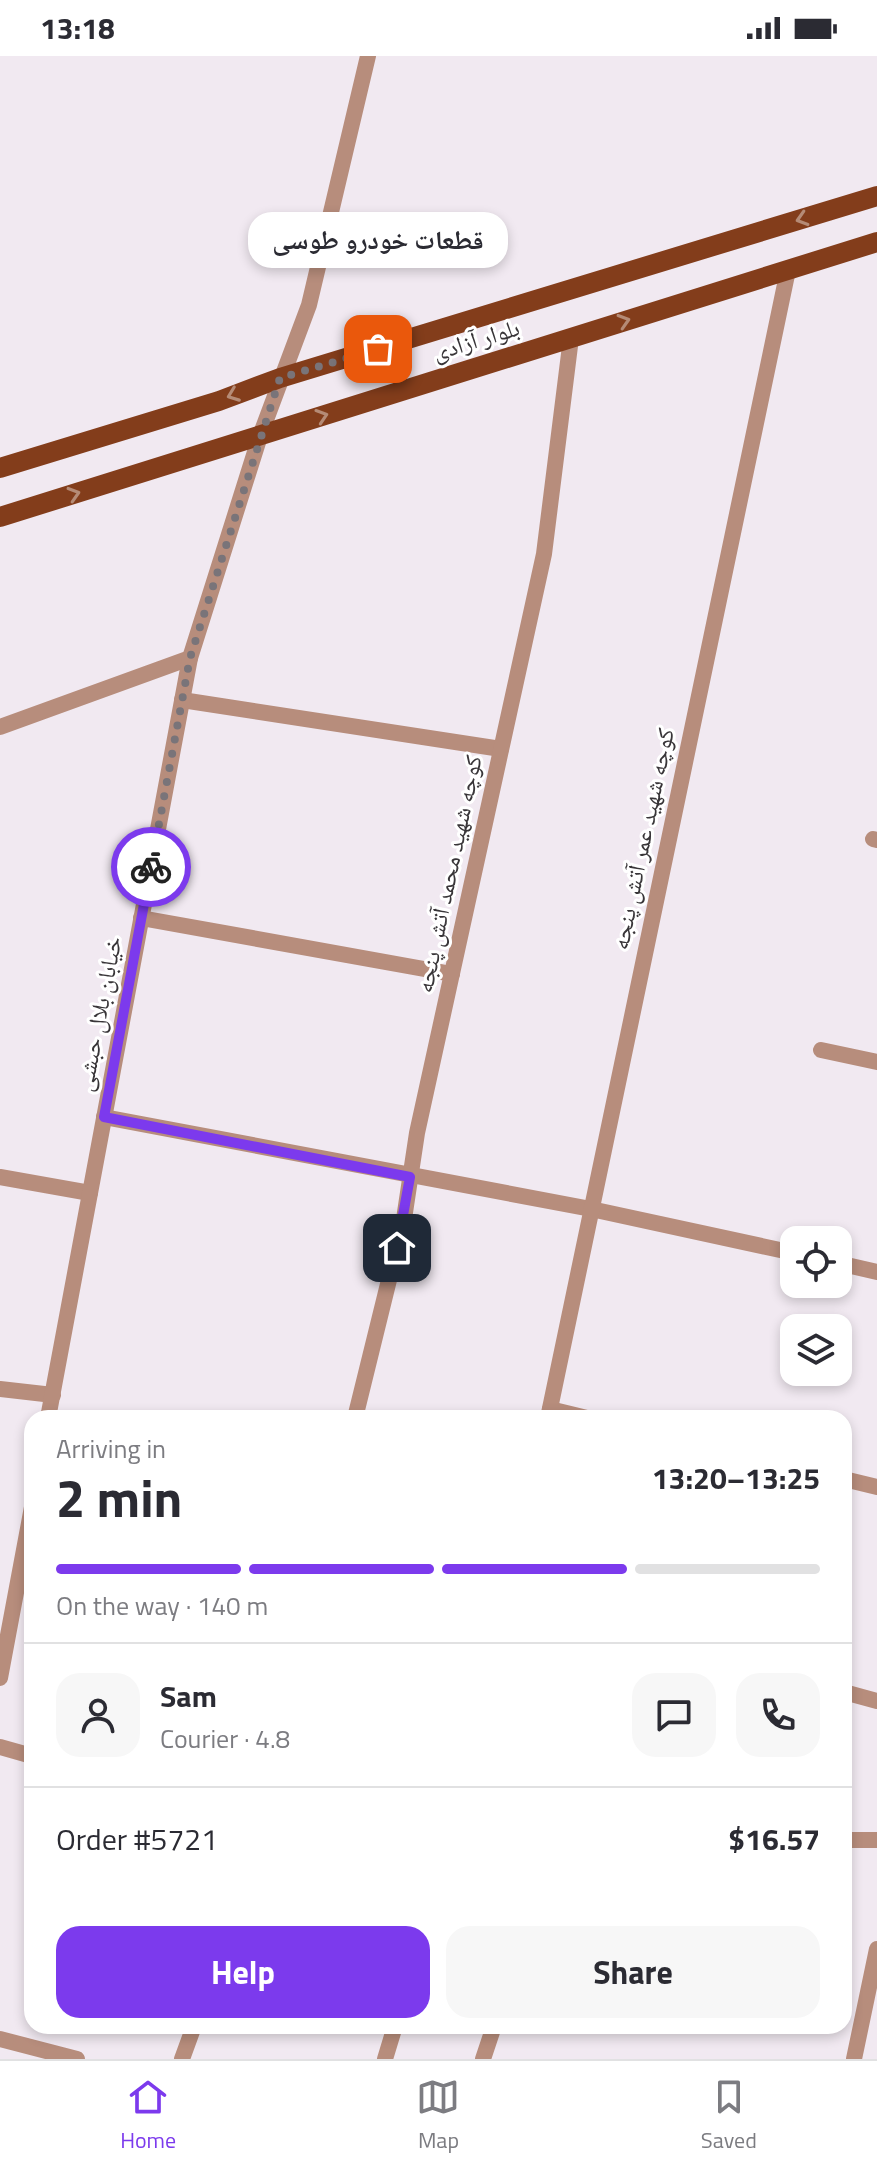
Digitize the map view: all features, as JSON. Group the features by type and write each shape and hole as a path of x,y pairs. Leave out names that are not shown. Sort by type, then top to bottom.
{"main road":[{"name":"بلوار آزادی","path":"0,468 219,401 280,378 877,196"},
{"name":"بلوار آزادی","path":"0,517 877,242"}],"street":[{"name":"خیابان بلال حبشی","path":"50,1410 190,658 260,436 309,305 368,56"},
{"name":"کوچه شهید عمر آتش پنجه","path":"550,1410 788,270"},
{"name":"کوچه شهید محمد آتش پنجه","path":"357,1410 404,1219 452,974 544,554 571,338"},
{"path":"0,727 190,658"},
{"path":"182,700 501,749"},
{"path":"141,918 452,974"},
{"path":"821,1050 877,1062"},
{"path":"104,1117 591,1209 780,1250"},
{"path":"0,1177 90,1193"},
{"path":"852,1266 877,1272"},
{"path":"0,1389 53,1395"},
{"path":"852,1481 877,1487"},
{"path":"0,1678 4,1638 24,1544"},
{"path":"852,1694 877,1701"},
{"path":"0,1747 24,1754"},
{"path":"852,1840 877,1840"},
{"path":"854,2059 877,1949"},
{"path":"182,2059 191,2034"},
{"path":"385,2059 393,2034"},
{"path":"483,2059 491,2034"},
{"path":"0,2039 77,2059"}],"way so far":[{"path":"151,867 190,658 280,378 378,349"}],"place":[{"name":"قطعات خودرو طوسی","path":"378,349"}],"route":[{"path":"151,867 104,1117 410,1177 397,1248"}]}
